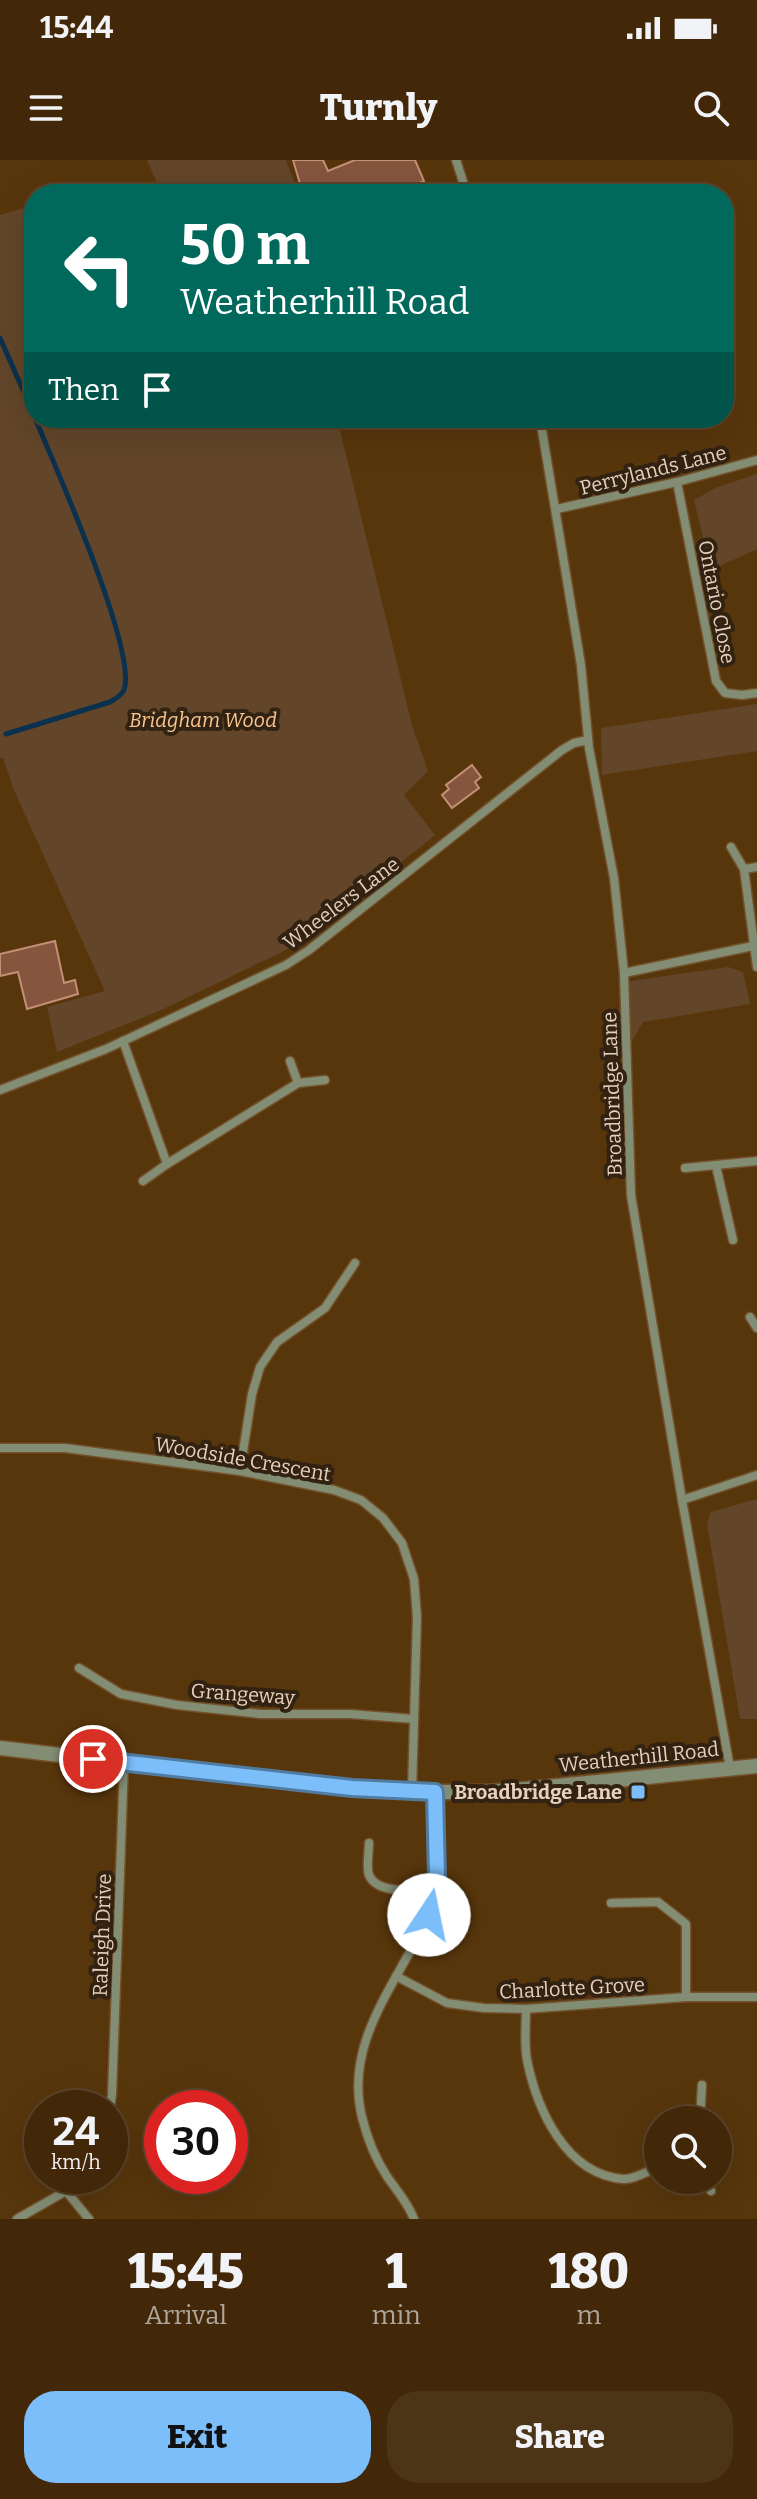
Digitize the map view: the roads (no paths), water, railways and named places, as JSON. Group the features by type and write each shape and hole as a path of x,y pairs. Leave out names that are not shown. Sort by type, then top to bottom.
{"street":[{"path":"456,160 464,184"},
{"name":"Broadbridge Lane","path":"542,428 581,665 588,740 614,878 624,973 631,1195 730,1768"},
{"name":"Perrylands Lane","path":"557,509 757,460"},
{"name":"Ontario Close","path":"677,482 716,681 725,693 757,693"},
{"name":"Wheelers Lane","path":"0,1090 123,1041 298,957 562,750 588,740"},
{"path":"731,847 744,869 757,967"},
{"path":"744,869 757,867"},
{"path":"624,973 753,946"},
{"path":"123,1041 167,1164"},
{"path":"290,1061 298,1083"},
{"path":"143,1181 298,1083 325,1080"},
{"path":"685,1168 757,1161"},
{"path":"716,1166 733,1240"},
{"path":"240,1471 252,1394 260,1367 277,1342 325,1308 355,1263"},
{"path":"750,1317 757,1328"},
{"name":"Woodside Crescent","path":"0,1448 65,1448 240,1471 334,1490 361,1500 383,1518 402,1543 414,1579 417,1617 412,1792"},
{"path":"682,1500 757,1475"},
{"name":"Grangeway","path":"79,1668 121,1694 177,1705 260,1714 350,1714 414,1719"},
{"name":"Weatherhill Road","path":"0,1748 412,1792 527,1789 757,1766"},
{"name":"Raleigh Drive","path":"112,2090 124,1763"},
{"path":"414,2219 373,2151 361,2116 360,2064 368,2031 382,1998 429,1915 437,1865 435,1792"},
{"path":"369,1843 368,1874 375,1883 387,1888 435,1890"},
{"path":"611,1903 658,1902 686,1924 686,1997"},
{"name":"Charlotte Grove","path":"396,1976 447,2003 484,2008 526,2009 686,1997 757,1997"},
{"path":"526,2009 526,2057 540,2103 558,2140 588,2168 625,2180 644,2173"},
{"path":"701,2106 702,2085"},
{"path":"17,2219 61,2194"},
{"path":"68,2194 89,2219"}],"waterway":[{"path":"0,338 24,392"},
{"path":"6,734 110,702 124,690 125,669 107,599 39,428"}],"place":[{"name":"Broadbridge Lane","path":"638,1792"}],"park label":[{"name":"Bridgham Wood","path":"203,720"}]}
